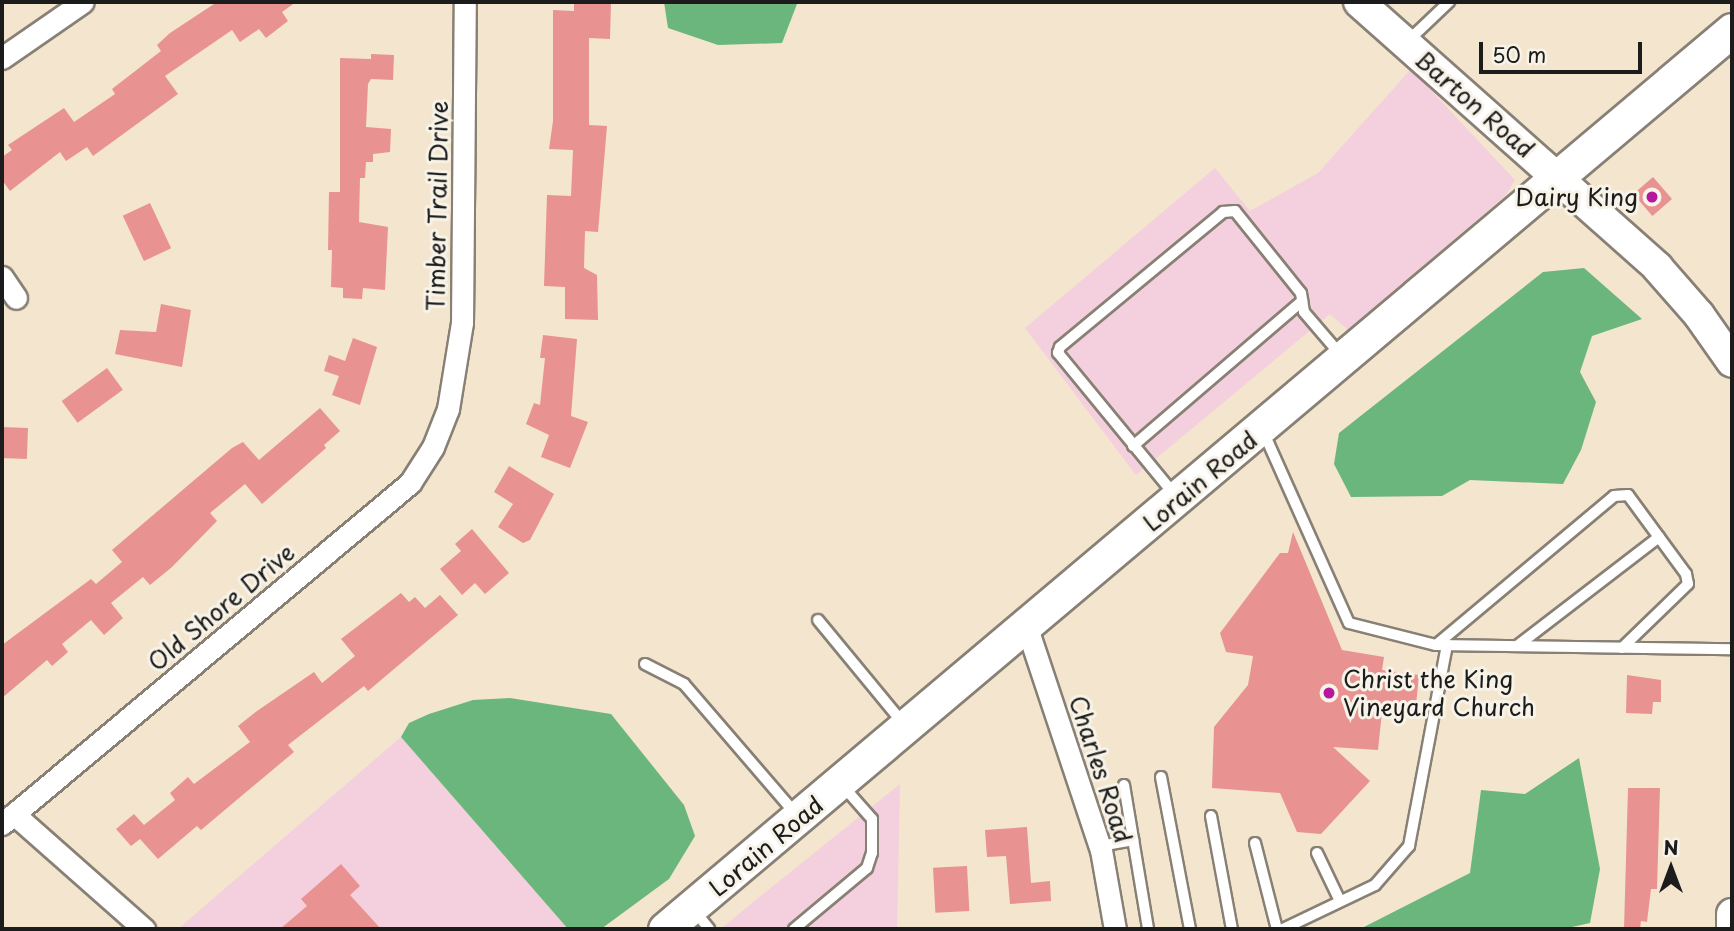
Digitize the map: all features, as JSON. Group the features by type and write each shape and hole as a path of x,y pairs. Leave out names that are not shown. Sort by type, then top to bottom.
{"main road":[{"name":"Lorain Road","path":"665,929 700,918 800,818 840,783 1027,628 1732,30"}],"street":[{"path":"2,58 83,2"},
{"name":"Timber Trail Drive","path":"448,409 463,323 466,2"},
{"name":"Barton Road","path":"1359,2 1657,267 1699,315 1732,362"},
{"path":"2,277 16,298"},
{"name":"Old Shore Drive","path":"8,819 410,483 433,447 448,409"},
{"name":"Charles Road","path":"1027,628 1100,846 1115,929"},
{"path":"8,819 144,929"},
{"path":"1732,914 1732,929"}],"lane":[{"path":"1406,43 1449,2"},
{"path":"1178,499 1058,353 1060,347 1223,212 1235,211 1301,293 1304,312 1344,358"},
{"path":"1133,446 1302,301"},
{"path":"1261,429 1349,623 1442,645 1732,649"},
{"path":"1283,929 1375,885 1409,846 1442,645 1614,496 1628,495 1686,574 1688,584 1622,648"},
{"path":"1517,646 1659,537"},
{"path":"818,620 907,727"},
{"path":"645,664 684,684 800,818"},
{"path":"1161,777 1190,929"},
{"path":"794,929 867,868 872,853 872,819 840,783"},
{"path":"1124,785 1148,929"},
{"path":"1211,816 1232,929"},
{"path":"1100,846 1133,840"},
{"path":"1255,843 1277,929"},
{"path":"1317,853 1340,901"}],"shaded area":[{"path":"1411,69 1515,180 1505,196 1348,330 1330,314 1136,475 1025,328 1215,168 1250,211 1318,173"},
{"path":"401,737 568,929 178,929"},
{"path":"900,784 897,929 721,929 752,903"}],"green space":[{"path":"664,2 797,4 782,43 718,45 668,28"},
{"path":"1584,268 1642,319 1592,336 1580,372 1596,402 1581,450 1563,484 1470,480 1442,496 1351,497 1334,464 1339,433 1543,272"},
{"path":"510,698 611,714 684,805 695,836 669,879 601,929 568,929 401,737 409,723 429,714 473,700"},
{"path":"1579,758 1600,869 1590,923 1563,929 1360,929 1470,873 1481,790 1525,794"}],"building":[{"path":"217,2 296,2 282,12 288,21 266,38 259,29 240,42 232,30 165,76 178,94 93,156 87,147 66,161 60,152 10,191 2,180 2,157 12,150 8,145 64,108 74,122 115,94 112,89 161,51 157,45 170,33"},
{"path":"574,2 611,2 610,39 589,38 589,125 607,126 598,232 585,231 584,268 597,275 598,320 565,319 565,287 544,286 547,195 571,196 573,150 549,149 553,121 553,10 574,11"},
{"path":"371,54 394,55 393,80 371,79 368,84 366,127 391,129 390,152 373,154 373,162 366,162 365,178 360,178 359,222 388,227 385,290 363,288 362,299 343,298 343,288 331,287 332,250 328,250 329,192 340,192 340,58 371,59"},
{"name":"Dairy King","path":"1653,177 1672,199 1652,216 1633,194"},
{"path":"150,203 171,248 144,261 123,216"},
{"path":"161,304 191,310 182,367 115,354 120,330 156,332"},
{"path":"543,335 577,339 571,416 588,422 570,468 541,457 549,435 526,424 534,403 540,405 545,358 540,358"},
{"path":"353,338 377,347 360,405 332,395 339,376 324,371 329,355 345,361"},
{"path":"107,368 123,390 78,423 62,401"},
{"path":"320,408 340,431 324,445 326,448 262,504 245,484 210,513 217,521 172,567 150,585 143,577 111,603 123,618 104,635 91,620 62,644 68,652 52,666 47,660 2,698 2,645 91,579 96,584 122,562 112,550 232,448 243,442 259,460"},
{"path":"2,427 28,428 27,459 2,458"},
{"path":"509,466 554,494 530,540 523,543 498,527 513,504 494,492"},
{"path":"472,529 509,573 485,594 475,583 462,595 440,569 461,551 455,544"},
{"name":"Christ the King Vineyard Church","path":"1293,532 1342,650 1384,657 1382,670 1419,675 1416,705 1383,702 1378,750 1333,747 1370,781 1321,834 1297,832 1280,793 1212,788 1214,727 1248,685 1253,656 1226,652 1220,633 1280,553 1288,553"},
{"path":"401,593 409,602 415,597 425,608 440,595 458,615 368,691 364,686 288,745 294,752 201,830 197,826 158,859 140,839 131,846 116,829 134,814 144,825 175,800 170,793 188,777 194,784 250,742 238,726 314,672 322,683 355,656 341,639"},
{"path":"1627,675 1661,680 1661,702 1653,702 1652,714 1626,713"},
{"path":"1628,788 1660,788 1657,889 1651,889 1647,922 1641,921 1640,929 1624,929"},
{"path":"1027,827 1031,883 1050,881 1051,901 1010,904 1006,856 987,857 985,830"},
{"path":"341,864 360,886 350,895 381,929 280,929 307,906 301,899"},
{"path":"967,866 969,911 935,913 933,868"}],"place":[{"name":"Dairy King","path":"1652,197"},
{"name":"Christ the King Vineyard Church","path":"1329,693"}]}
